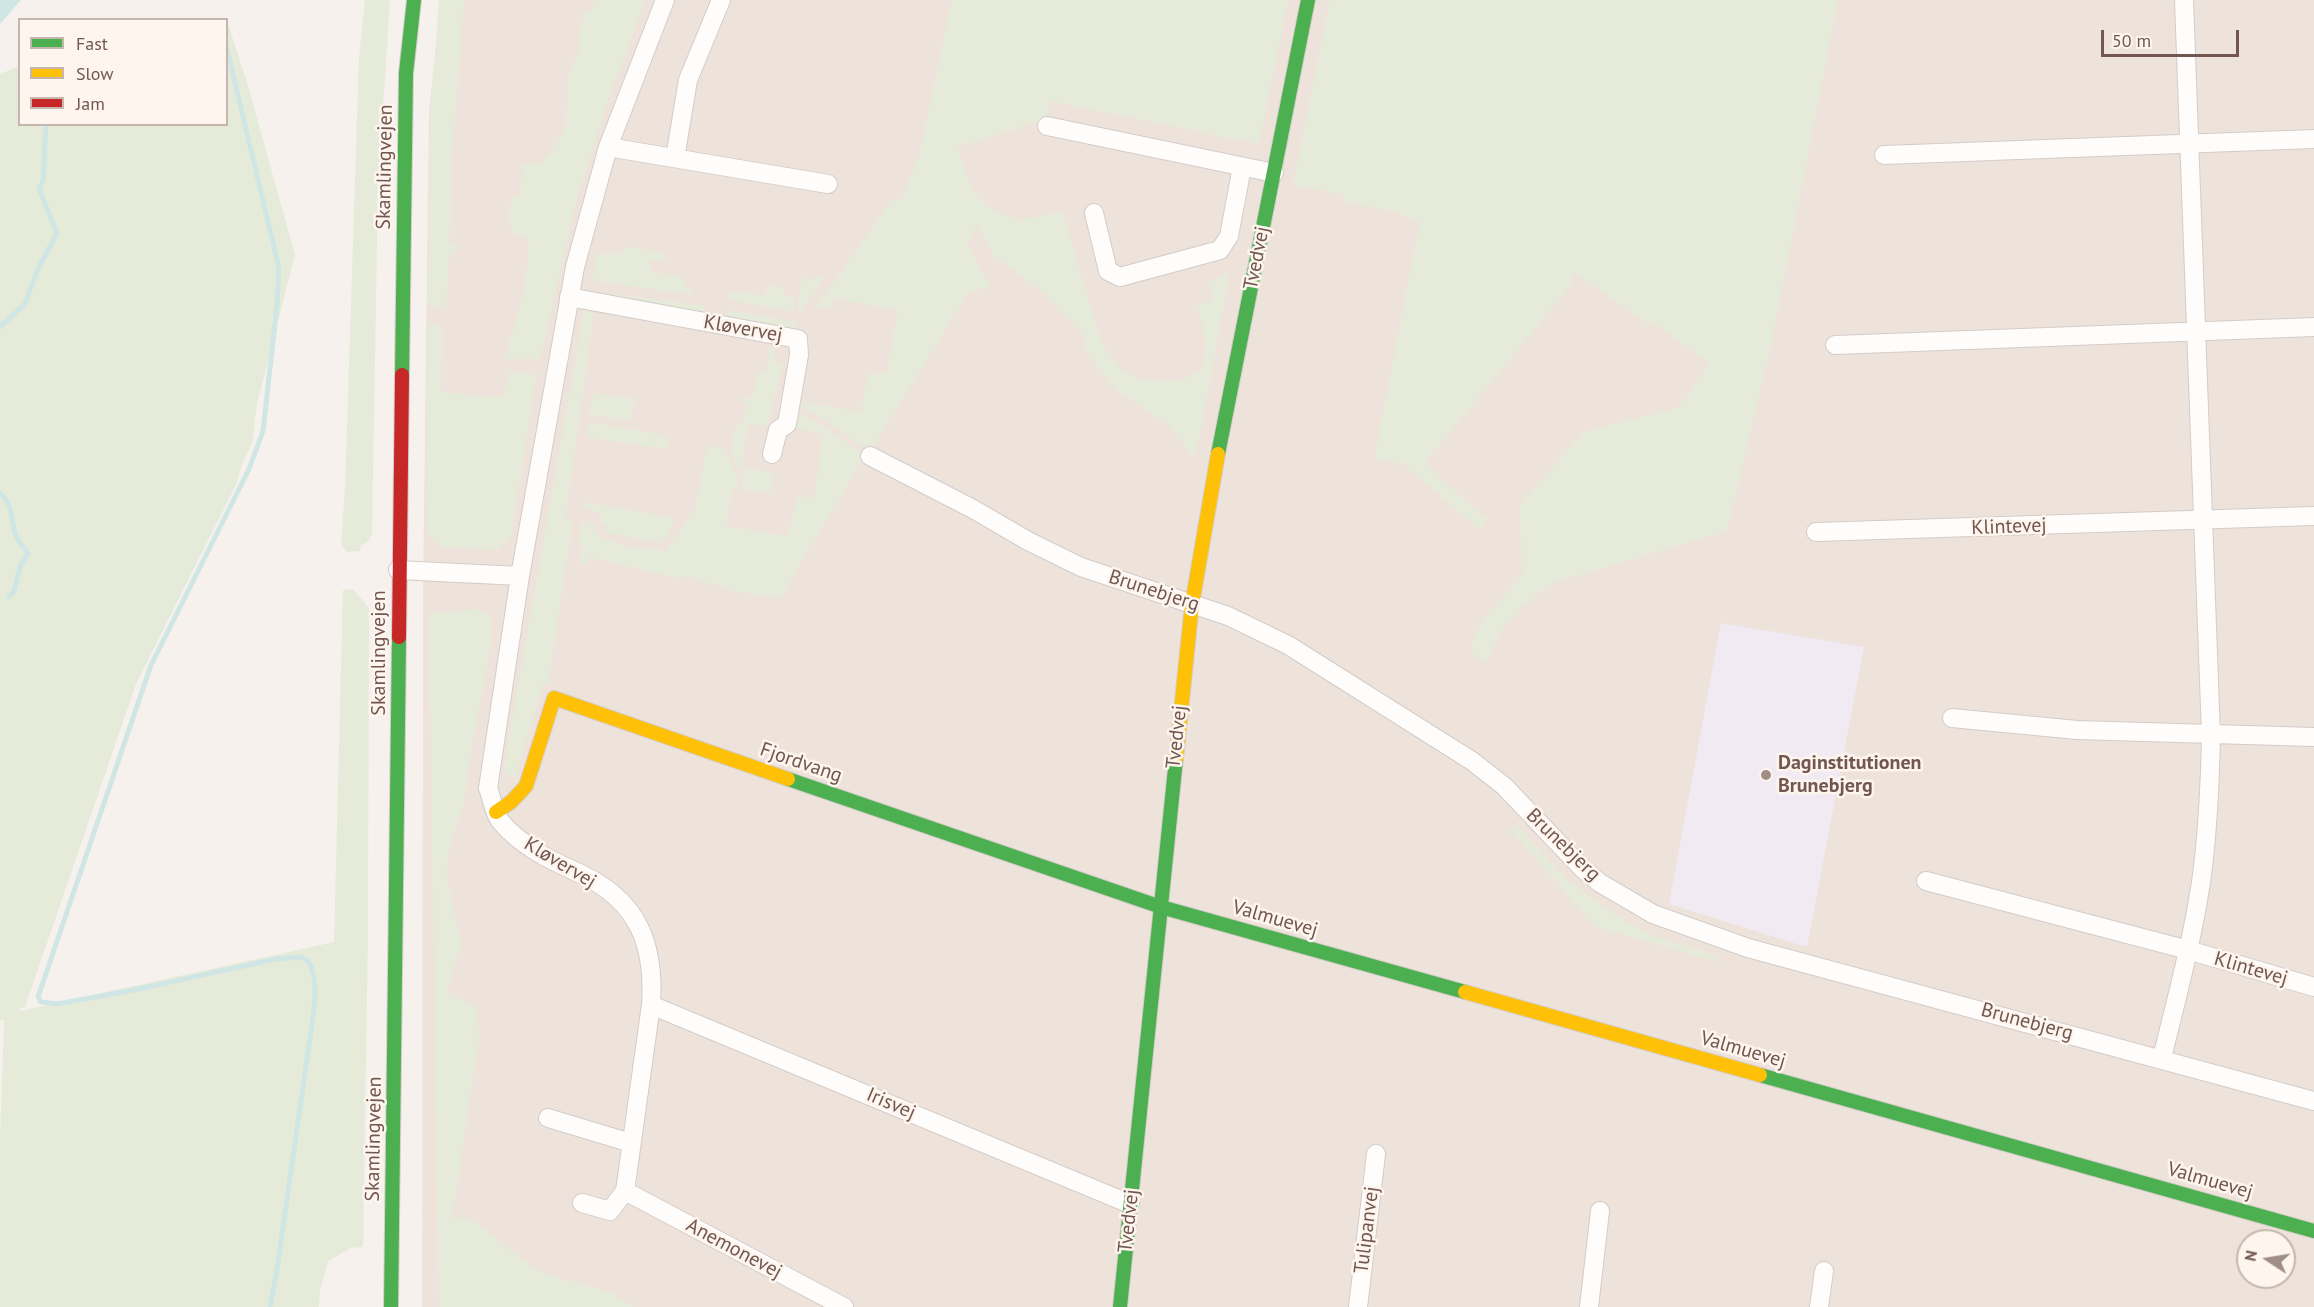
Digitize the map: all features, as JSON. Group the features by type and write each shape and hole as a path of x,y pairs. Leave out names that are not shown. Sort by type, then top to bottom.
{"street":[{"name":"Skamlingvejen","path":"392,1307 398,570 406,73 414,0"},
{"name":"Kløvervej","path":"625,1191 651,1005 653,979 647,943 628,909 607,890 550,861 525,844 500,821 488,788 520,576 575,267 608,147 666,0"},
{"path":"675,158 688,80 721,0"},
{"name":"Tvedvej","path":"1120,1307 1192,604 1219,447 1308,0"},
{"name":"Klintevej","path":"2162,1058 2201,883 2210,806 2211,735 2184,0"},
{"path":"1047,126 1274,174"},
{"path":"1884,155 2314,139"},
{"path":"608,147 828,184"},
{"name":"Tvedvej","path":"1094,213 1108,271 1120,277 1220,250 1229,236 1242,167"},
{"name":"Kløvervej","path":"569,297 798,339 799,355 788,424 778,430 772,454"},
{"path":"1835,345 2314,327"},
{"name":"Brunebjerg","path":"870,456 1081,567 1228,616 1288,645 1472,761 1504,786 1583,869 1600,883 1653,914 1692,930 1748,948 2162,1058 2314,1101"},
{"name":"Klintevej","path":"1816,532 2314,516"},
{"path":"398,570 520,576"},
{"name":"Fjordvang","path":"496,812 511,802 526,786 554,698 1161,907"},
{"path":"1952,718 2077,730 2314,737"},
{"name":"Klintevej","path":"1926,880 2187,950 2314,987"},
{"name":"Valmuevej","path":"1161,907 2314,1231"},
{"name":"Irisvej","path":"651,1005 1130,1204"},
{"path":"548,1118 631,1143"},
{"name":"Tulipanvej","path":"1358,1307 1376,1154"},
{"path":"582,1203 610,1211 625,1191"},
{"name":"Anemonevej","path":"625,1191 844,1307"},
{"path":"1589,1307 1600,1211"},
{"path":"1819,1307 1824,1271"}],"shaded area":[{"path":"0,0 21,0 0,24"},
{"path":"441,0 2314,0 2314,1307 422,1307 423,591 429,110"},
{"name":"Daginstitutionen Brunebjerg","path":"1721,623 1864,647 1807,947 1669,904"}],"green space":[{"path":"365,0 390,0 378,186 372,533 369,541 361,546 360,551 347,552 341,545 345,489 359,57"},
{"path":"439,0 464,0 451,168 449,243 460,247 449,258 446,311 428,303 431,109"},
{"path":"594,0 645,0 606,106 576,202 540,359 504,359 521,300 527,270 529,238 512,233 511,196 519,197 523,163 541,163 551,153 566,127 568,75 579,50 580,29 585,11 593,11"},
{"path":"952,0 1288,0 1259,144 1051,101 1046,119 957,147 972,191 994,212 1021,220 1063,212 1100,339 1114,361 1133,377 1174,381 1187,378 1199,369 1204,362 1206,348 1205,334 1197,307 1213,300 1209,281 1230,272 1195,459 1170,427 1117,390 1089,356 1081,332 1043,293 994,256 977,225 967,244 990,286 968,293 878,439 868,451 814,412 801,408 802,402 861,412 868,373 886,374 898,310 834,298 833,309 816,307 891,201 902,199 919,156"},
{"path":"1330,0 1838,0 1772,340 1727,531 1552,583 1524,605 1500,632 1486,664 1470,651 1480,624 1522,575 1520,505 1583,432 1678,408 1709,364 1655,323 1649,325 1574,272 1569,287 1425,463 1487,520 1480,530 1402,463 1374,459 1420,221 1395,212 1344,201 1343,194 1293,185"},
{"path":"228,24 247,82 295,255 257,404 252,444 241,467 237,483 136,684 25,1007 20,1011 334,942 343,590 353,589 369,608 368,934 363,1247 351,1248 328,1261 320,1290 319,1307 0,1307 0,1138 4,1020 0,1020 0,74 18,66 18,126 228,126"},
{"path":"627,246 667,254 666,261 651,260 650,272 684,278 685,287 694,290 693,295 591,280 592,274 596,274 596,254 620,254"},
{"path":"816,276 824,277 801,312 797,311 802,278 814,280"},
{"path":"769,285 784,288 783,294 794,298 792,311 729,300 731,291 764,296"},
{"path":"610,293 704,306 703,314 609,297"},
{"path":"584,310 594,313 565,517 572,524 548,684 543,683 515,777 503,773"},
{"path":"728,310 796,322 795,329 728,318"},
{"path":"428,321 442,329 441,392 503,398 509,371 536,375 511,536 497,550 441,547 427,534"},
{"path":"771,346 776,347 774,362 782,364 768,426 748,424 741,470 737,469 731,450 736,423 743,424 747,404 741,402 742,397 752,398 758,372 765,373"},
{"path":"593,393 635,399 630,421 589,414"},
{"path":"801,415 817,422 865,455 780,598 734,591 685,575 677,578 589,557 587,564 580,562 583,545 579,544 583,520 593,523 597,532 613,542 635,548 666,551 695,509 707,446 726,449 734,473 738,474 737,488 732,488 726,526 788,536 797,496 814,498 823,434 796,428 797,420"},
{"path":"589,422 668,436 667,449 586,437"},
{"path":"746,468 774,474 771,493 742,489"},
{"path":"584,502 674,518 673,524 661,543 605,532 607,524 600,523 601,514 584,508"},
{"path":"481,609 491,618 491,643 464,803 450,845 446,872 461,945 447,991 477,1008 479,1039 452,1218 471,1219 539,1272 611,1293 634,1307 439,1307 429,613"},
{"path":"1515,823 1567,880 1616,916 1656,937 1709,953 1722,963 1596,927 1511,831"}],"waterway":[{"path":"228,53 279,268 263,431 249,469 151,665 38,997 41,1002 57,1004 276,959 301,957 309,962 315,989 314,1009 270,1307"},
{"path":"0,327 25,304 37,271 57,233 39,189 43,181 46,126"},
{"path":"0,493 10,509 17,538 28,554 20,566 14,592 9,597"}],"traffic: fast":[{"path":"402,375 406,73 414,0"},
{"path":"1218,454 1308,0"},
{"path":"391,1307 399,637"},
{"path":"1120,1307 1176,759"},
{"path":"788,779 1161,907 1465,992"},
{"path":"1760,1075 2314,1231"}],"traffic: slow":[{"path":"1176,759 1192,604 1218,454"},
{"path":"496,812 511,802 526,786 554,698 788,779"},
{"path":"1465,992 1760,1075"}],"traffic: jam":[{"path":"399,637 402,375"}],"place":[{"name":"Daginstitutionen Brunebjerg","path":"1766,775"}]}
